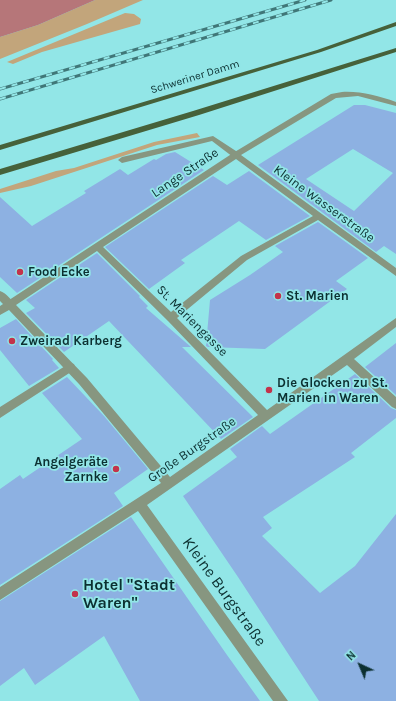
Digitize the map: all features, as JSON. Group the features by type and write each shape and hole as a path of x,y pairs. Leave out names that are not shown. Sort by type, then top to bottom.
{"main road":[{"name":"Schweriner Damm","path":"0,148 319,51 396,24"},
{"path":"387,27 396,32"},
{"path":"0,172 143,128 196,114 396,50"}],"street":[{"name":"Lange Straße","path":"0,311 236,155 334,96 344,93 355,93 396,104"},
{"name":"Kleine Wasserstraße","path":"122,160 213,138 396,273"},
{"path":"171,318 244,258 319,216"},
{"name":"St. Mariengasse","path":"98,247 171,318 265,415"},
{"path":"0,295 70,367 169,484"},
{"name":"Große Burgstraße","path":"0,594 169,484 265,415 347,359 396,322"},
{"path":"347,359 396,404"},
{"path":"0,413 70,367"},
{"name":"Kleine Burgstraße","path":"138,503 281,701"}],"shaded area":[{"path":"0,0 95,0 38,25 0,37"},
{"path":"95,0 143,0 0,59 0,37 38,25"},
{"path":"125,13 134,14 141,19 140,24 42,52 13,64 7,62"},
{"path":"197,133 200,137 157,145 31,186 0,193 0,189 56,171 74,168 154,142"}],"building":[{"path":"354,105 365,105 396,113 396,254 384,246 376,252 258,165","holes":["353,149 393,173 354,211 306,179"]},
{"path":"175,152 204,170 17,293 0,277 0,197 32,226 86,193 84,191 120,169 128,175 154,159 156,160 166,154"},
{"path":"249,171 310,216 266,240 239,221 181,260 185,263 149,289 105,247 213,176 227,185"},
{"name":"St. Marien","path":"318,222 368,258 336,281 347,289 265,349 206,346 210,300 283,252 275,246"},
{"path":"97,253 140,296 139,297 148,306 146,308 191,347 182,347 253,417 221,439 109,321 64,352 26,313 35,308 26,300"},
{"path":"16,319 53,359 52,360 59,368 29,386 0,350 0,328"},
{"path":"396,343 396,395 365,367"},
{"path":"355,374 391,408 396,410 396,418 351,453 355,457 263,517 272,528 262,536 320,593 355,566 396,514 396,701 319,701 183,496 237,457 230,449 262,426 270,434"},
{"path":"67,377 104,416 148,469 114,493 123,506 0,585 0,489 20,475 23,479 82,439 42,393"},
{"path":"131,517 260,701 140,701 104,636 35,685 24,668 0,686 0,601"}],"railway":[{"path":"0,89 305,0"},
{"path":"0,99 331,0"}],"place":[{"name":"Food Ecke","path":"20,272"},
{"name":"St. Marien","path":"278,296"},
{"name":"Zweirad Karberg","path":"12,341"},
{"name":"Die Glocken zu St. Marien in Waren","path":"269,390"},
{"name":"Angelgeräte Zarnke","path":"116,469"},
{"name":"Hotel \"Stadt Waren\"","path":"75,594"}]}
